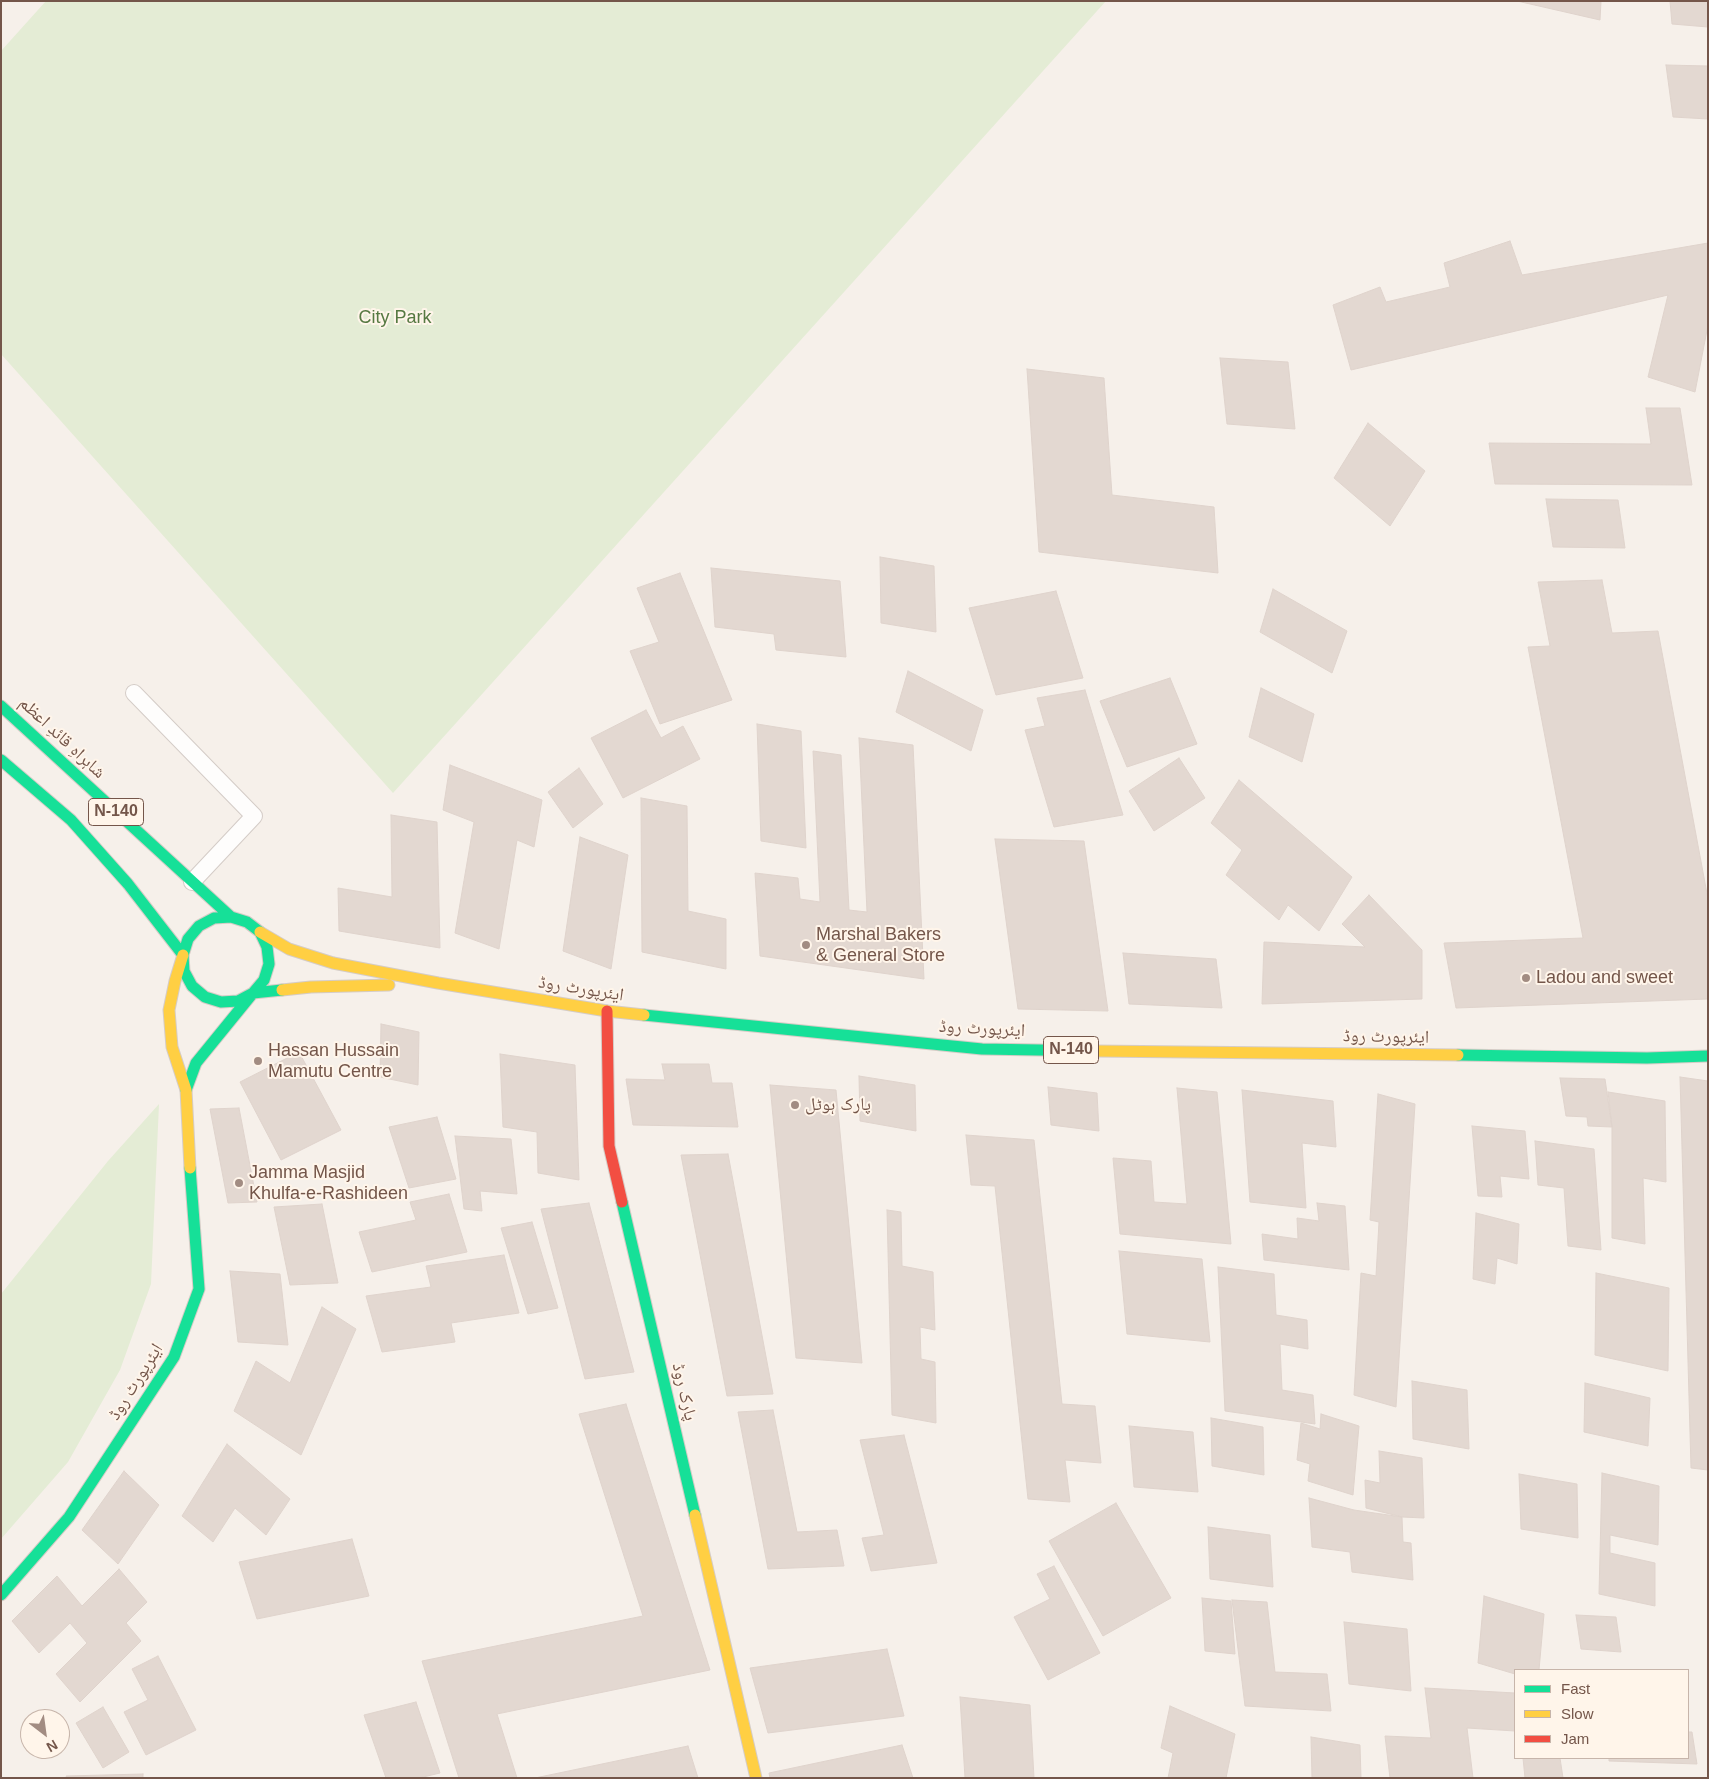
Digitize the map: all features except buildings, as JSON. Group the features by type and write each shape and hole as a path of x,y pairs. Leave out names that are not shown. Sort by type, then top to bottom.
{"main road":[{"name":"شاہراہِ قائدِ اعظم","path":"1,706 231,917"},
{"name":"N-140","path":"1,760 71,820 128,884 183,955 184,971 192,986 205,997 221,1002 238,1001 253,993"},
{"name":"N-140","path":"231,917 247,922 260,932"},
{"path":"183,955 188,939 199,926 214,918 231,917"},
{"path":"253,993 264,980 269,964 267,947 260,932"},
{"name":"ایئرپورٹ روڈ","path":"260,932 289,949 333,963 607,1012 982,1049 1647,1058 1708,1056"},
{"name":"ایئرپورٹ روڈ","path":"1,1595 69,1517 174,1357 199,1289 192,1212 186,1090 172,1047 169,1010 183,955"},
{"name":"ایئرپورٹ روڈ","path":"186,1090 196,1063 253,993 312,987 438,983"},
{"name":"پارک روڈ","path":"607,1012 609,1146 756,1778"}],"lane":[{"path":"134,693 254,816 192,882"}],"green space":[{"name":"City Park","path":"46,1 1106,1 393,793 1,354 1,51"},
{"path":"159,1104 151,1284 120,1370 68,1462 1,1539 1,1294 108,1161"}],"traffic: fast":[{"path":"1,706 231,917"},
{"path":"1,760 71,820 128,884 183,955"},
{"path":"253,993 264,980 269,964 267,947 260,932 247,922 231,917 214,918 199,926 188,939 183,955 184,971 192,986 205,997 221,1002 238,1001 253,993 282,990"},
{"path":"186,1090 196,1063 253,993"},
{"path":"644,1015 982,1049 1096,1051"},
{"path":"1458,1055 1647,1058 1708,1056"},
{"path":"1,1595 69,1517 174,1357 199,1289 190,1168"},
{"path":"622,1202 695,1515"}],"traffic: slow":[{"path":"260,932 289,949 333,963 438,983 607,1011 644,1015"},
{"path":"183,955 169,1010 172,1047 186,1090 190,1168"},
{"path":"282,990 311,987 389,985"},
{"path":"1096,1051 1458,1055"},
{"path":"695,1515 756,1778"}],"traffic: jam":[{"path":"607,1011 609,1146 622,1202"}],"place":[{"name":"Marshal Bakers & General Store","path":"806,945"},
{"name":"Ladou and sweet","path":"1526,978"},
{"name":"Hassan Hussain Mamutu Centre","path":"258,1061"},
{"name":"پارک ہوٹل","path":"795,1105"},
{"name":"Jamma Masjid Khulfa-e-Rashideen","path":"239,1183"}]}
